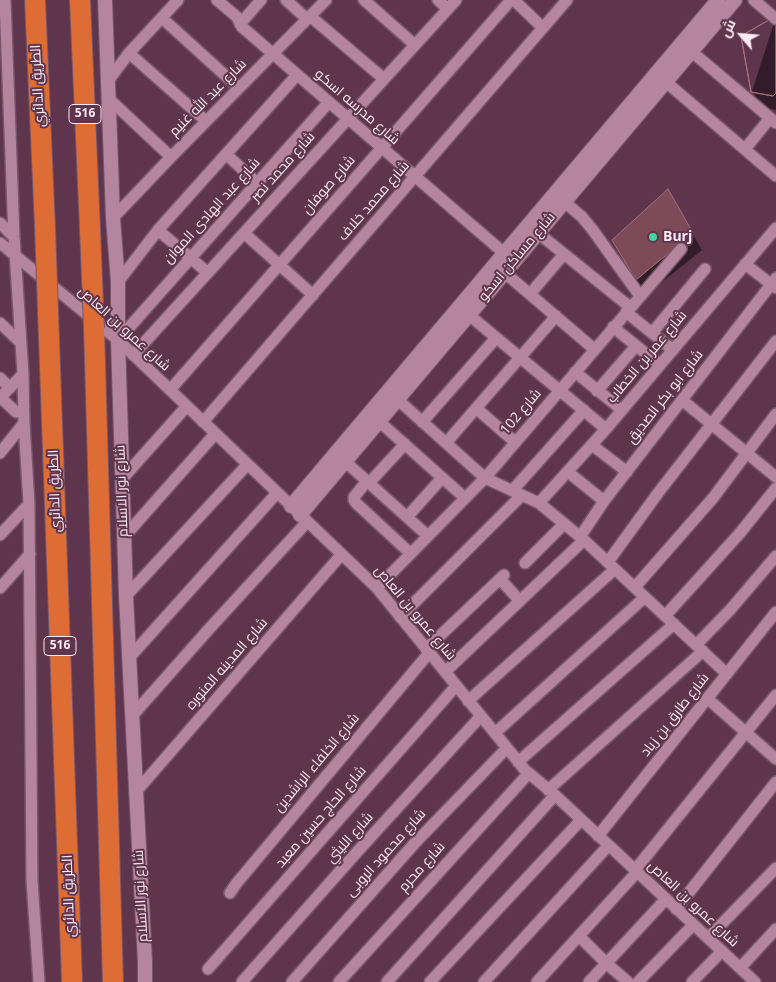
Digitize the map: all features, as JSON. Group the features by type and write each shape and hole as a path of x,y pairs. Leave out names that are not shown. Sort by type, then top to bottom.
{"highway":[{"name":"الطريق الدائري","path":"34,0 45,227 72,982"},
{"name":"516","path":"80,0 94,328 113,982"}],"street":[{"path":"5,0 14,238 29,504 32,881 39,982"},
{"name":"شارع نور الاسلام","path":"105,0 113,218 118,282 126,596 145,982"},
{"path":"108,81 129,53 178,0"},
{"name":"شارع مدرسه اسكو","path":"217,0 237,17 240,24 273,54 504,253"},
{"path":"240,24 261,0"},
{"path":"286,0 384,79"},
{"name":"شارع عبد الله غنيم","path":"113,218 326,0"},
{"path":"364,0 415,45"},
{"path":"438,0 448,9"},
{"name":"شارع محمد نصر","path":"133,355 456,0"},
{"path":"512,0 543,28"},
{"name":"شارع صوفان","path":"170,390 512,0"},
{"name":"شارع محمد خلاف","path":"203,422 567,0"},
{"name":"شارع مساكن اسكو","path":"687,47 718,0"},
{"name":"شارع مساكن اسكو","path":"374,417 397,399 428,353 469,315 500,268 504,253 560,198 687,47 735,0"},
{"path":"754,0 776,18"},
{"path":"162,18 239,88"},
{"path":"687,47 773,121 745,150"},
{"path":"129,53 206,121"},
{"path":"118,282 158,230 297,75"},
{"path":"661,78 776,176"},
{"path":"108,98 171,157"},
{"name":"شارع عبد الهادى الموان","path":"118,340 329,102"},
{"path":"226,154 257,183"},
{"path":"560,198 582,217 592,229 640,296"},
{"name":"شارع مساكن اسكو","path":"299,514 340,457 500,268 538,233 560,198"},
{"path":"0,223 14,238"},
{"name":"شارع عمر بن الخطاب","path":"539,503 606,429 776,228"},
{"path":"158,230 208,273"},
{"path":"244,233 313,295"},
{"path":"538,233 628,309 673,350"},
{"name":"شارع عمرو بن العاص","path":"0,243 118,340 377,588 518,762 694,924 751,981"},
{"name":"شارع 102","path":"377,588 485,478 681,249"},
{"path":"530,294 564,254"},
{"path":"745,264 774,284"},
{"path":"500,268 594,349"},
{"path":"652,332 705,269"},
{"name":"شارع ابو بكر الصديق","path":"445,672 520,601 582,538 604,501 774,284"},
{"path":"469,315 606,429"},
{"path":"446,443 556,316"},
{"path":"0,323 21,344"},
{"path":"613,327 660,365"},
{"path":"422,422 496,338"},
{"path":"468,701 612,566 658,493 776,341"},
{"path":"597,390 636,346"},
{"path":"574,372 622,410"},
{"path":"16,412 0,397 23,374"},
{"path":"0,378 10,388"},
{"path":"397,399 485,478 539,503 582,538 727,674"},
{"path":"682,400 776,477"},
{"path":"122,479 187,406"},
{"path":"476,408 515,442"},
{"path":"400,617 517,493 584,410"},
{"path":"634,587 713,498 776,414"},
{"path":"374,417 465,498"},
{"path":"0,452 24,423"},
{"path":"124,537 215,434"},
{"path":"405,444 354,497 354,500 410,553"},
{"path":"592,444 627,472"},
{"path":"340,457 428,536"},
{"path":"126,596 247,464"},
{"path":"568,472 604,501"},
{"path":"407,517 442,478"},
{"path":"666,616 740,533 776,488"},
{"path":"129,658 277,493"},
{"path":"0,535 29,504"},
{"path":"132,716 209,629 299,514"},
{"path":"525,563 564,524"},
{"path":"0,588 30,554"},
{"name":"شارع المدينه المنوره","path":"135,793 341,555"},
{"path":"387,982 552,793 700,648 776,556"},
{"name":"شارع الخلفاء الراشدين","path":"230,893 428,651 502,577 520,601"},
{"path":"495,733 645,597"},
{"name":"شارع طارق بن زياد","path":"598,836 776,612"},
{"path":"518,762 674,624"},
{"name":"شارع الحاج حسين معبد","path":"208,969 456,686"},
{"path":"537,982 636,871 776,695"},
{"path":"708,698 776,760"},
{"name":"شارع الليثي","path":"242,982 356,852 481,716"},
{"name":"شارع محمود الروبى","path":"292,982 414,844 507,748"},
{"name":"شارع محرم","path":"339,982 529,773"},
{"path":"676,909 776,782"},
{"path":"430,982 581,820"},
{"path":"484,982 608,846"},
{"path":"708,938 776,868"},
{"path":"589,982 666,899"},
{"path":"638,982 694,924"},
{"path":"740,968 776,929"},
{"path":"579,936 628,982"},
{"path":"692,982 722,951"}],"building":[{"path":"776,16 776,93 773,96 751,92 741,36"},
{"path":"776,16 776,93 773,96 751,92 741,36"},
{"name":"Burj","path":"668,189 693,233 636,280 612,240"}],"place":[{"name":"Burj","path":"653,237"}]}
